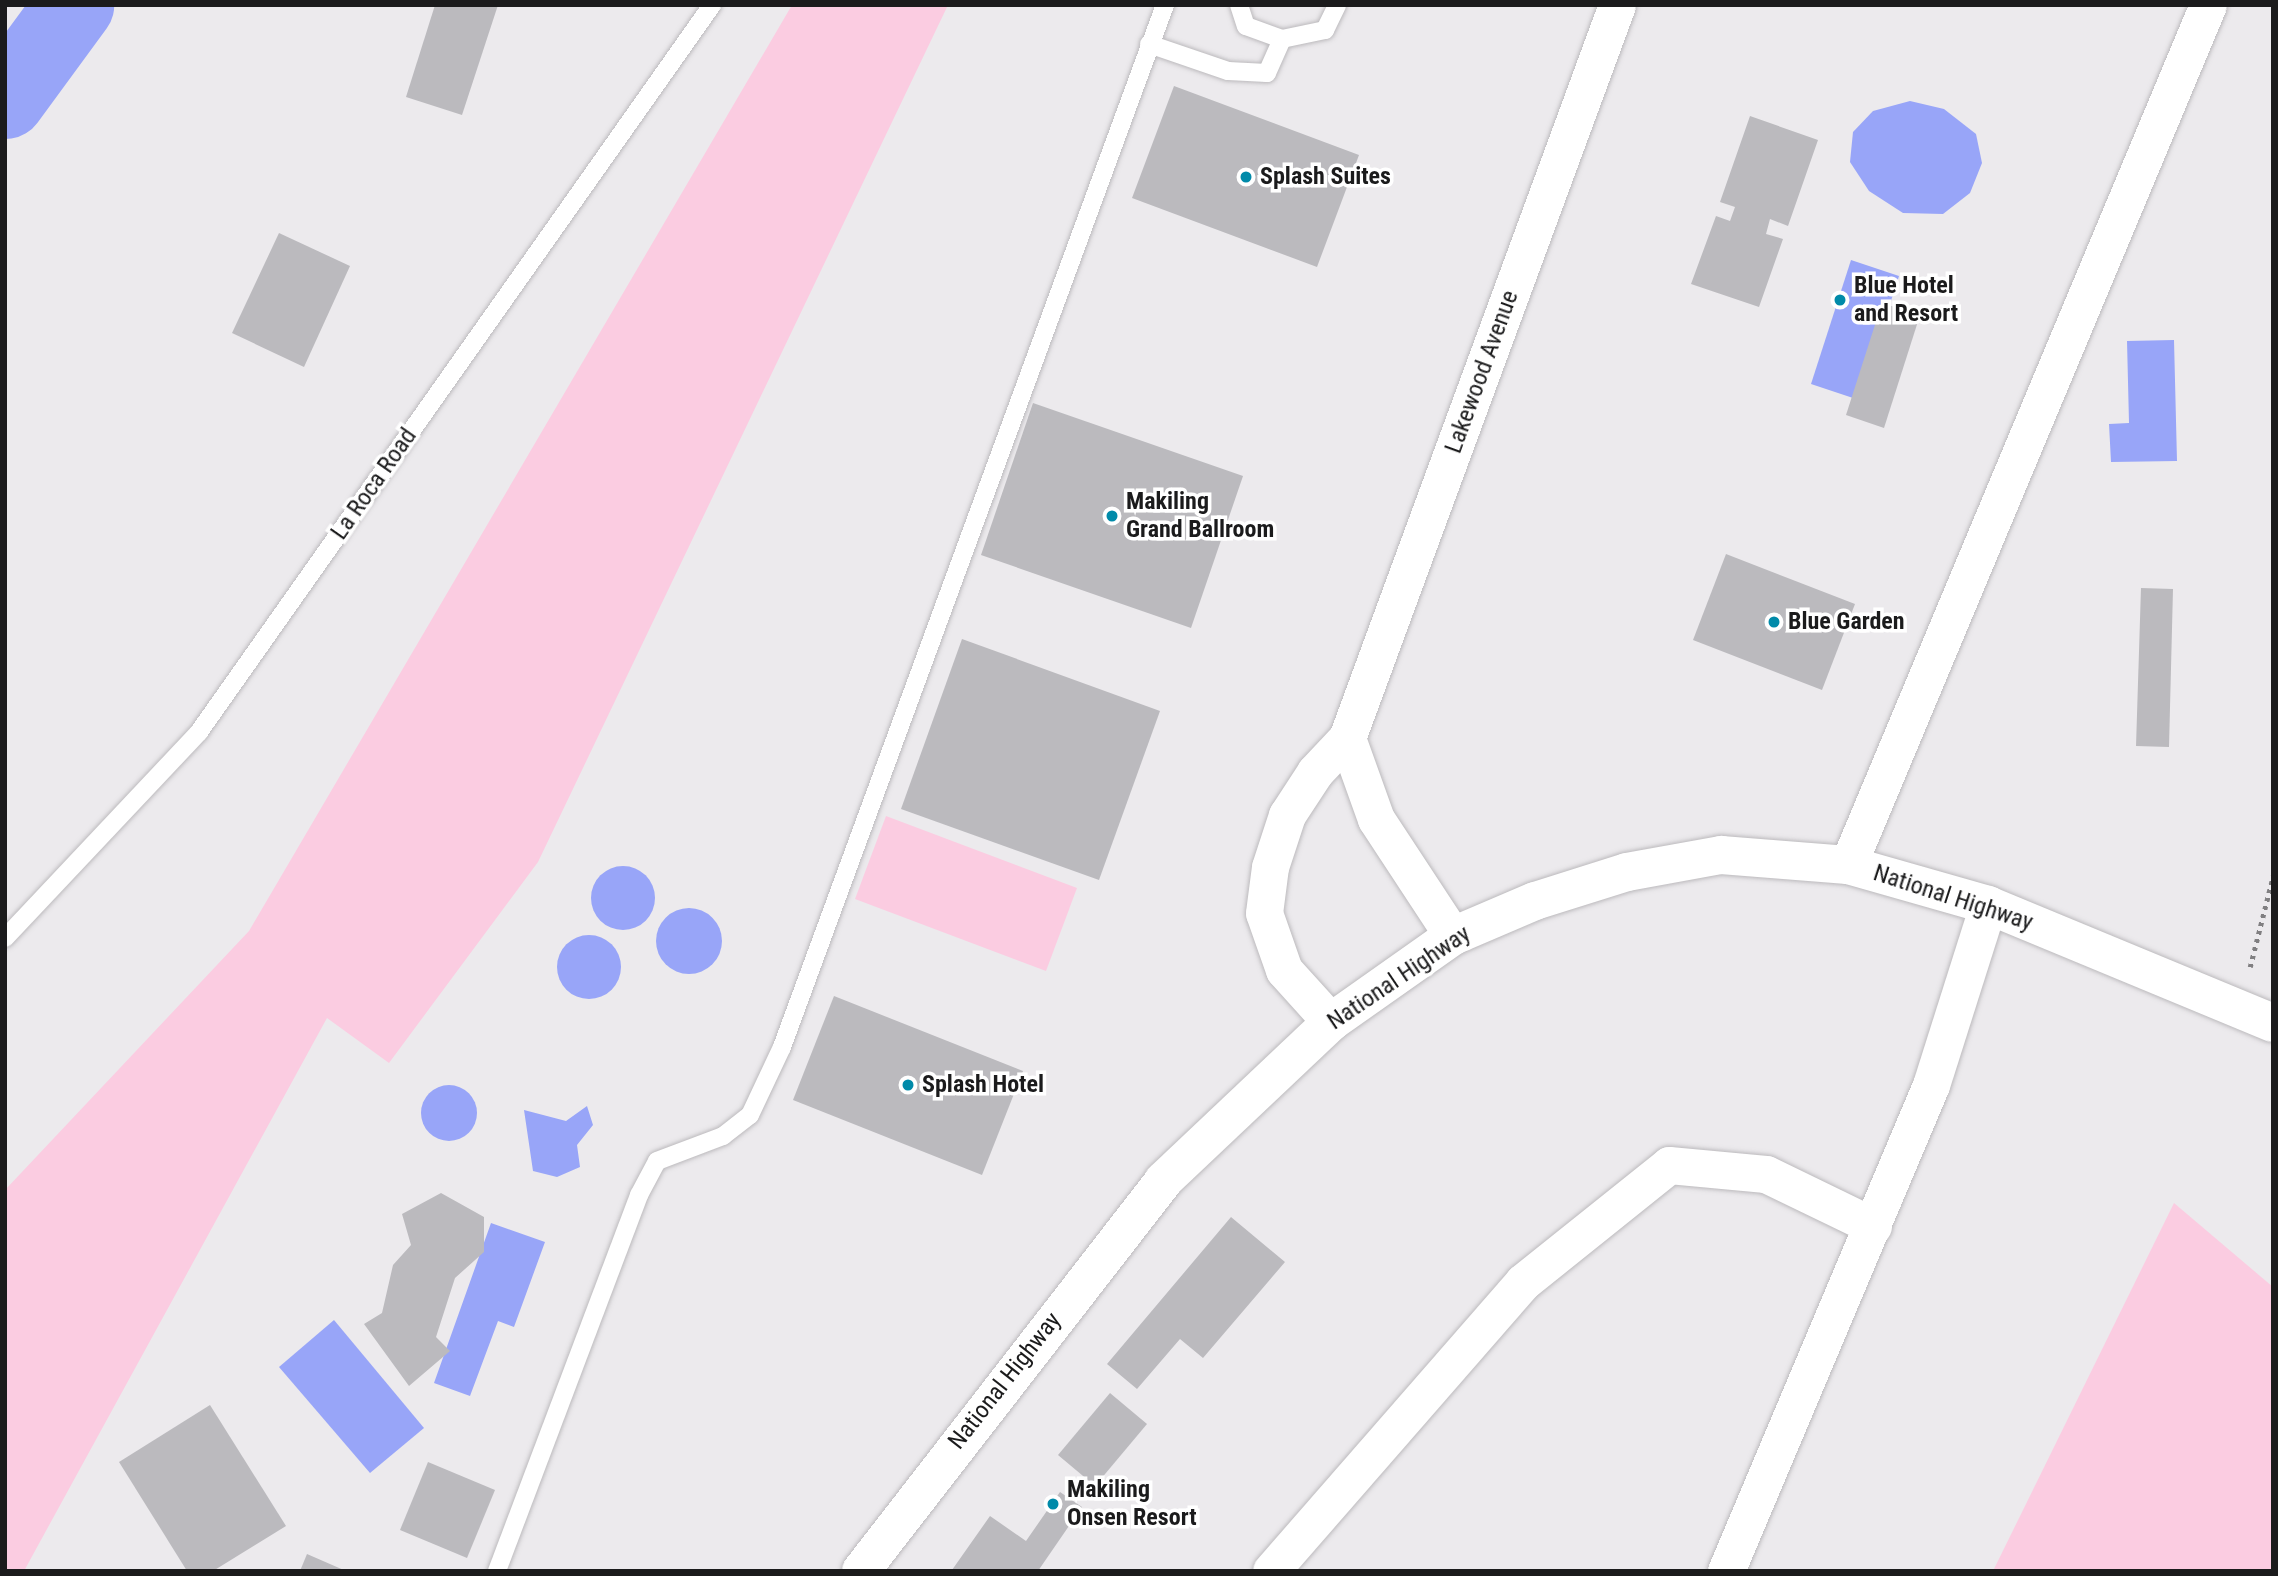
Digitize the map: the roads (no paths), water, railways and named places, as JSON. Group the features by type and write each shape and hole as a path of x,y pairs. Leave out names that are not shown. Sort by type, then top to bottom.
{"main road":[{"name":"National Highway","path":"861,1571 1163,1181 1331,1022 1453,936 1535,901 1627,872 1721,855 1848,865 1988,905 2256,1016"}],"street":[{"name":"Lakewood Avenue","path":"1331,1022 1284,970 1264,913 1270,867 1287,815 1315,772 1347,738 1617,5"},
{"path":"1848,865 2208,5"},
{"path":"1347,738 1376,819 1453,936"},
{"path":"1726,1571 1931,1085 1988,905"},
{"path":"1271,1571 1523,1282 1669,1165 1766,1174 1873,1226"}],"lane":[{"name":"La Roca Road","path":"5,938 199,732 712,5"},
{"path":"497,1571 651,1172 657,1161 723,1136 750,1115 782,1047 1165,5"},
{"path":"1239,5 1246,26 1282,39 1325,30 1337,5"},
{"path":"1149,44 1228,71 1268,74 1282,39"}],"water":[{"path":"1910,101 1944,109 1976,134 1982,163 1970,193 1943,214 1903,213 1869,191 1850,162 1853,132 1873,111"},
{"path":"1851,260 1899,276 1859,400 1811,384"},
{"path":"2174,340 2177,461 2111,462 2109,424 2129,423 2127,341"},
{"path":"623,866 635,868 646,875 653,886 653,910 646,921 635,928 623,930 611,928 600,921 593,910 591,898 593,886 600,875 611,868"},
{"path":"689,908 702,911 712,918 719,928 722,941 719,954 712,964 702,971 689,974 676,971 666,964 659,954 656,941 659,928 666,918 676,911"},
{"path":"589,935 607,941 615,949 621,967 615,985 607,993 589,999 571,993 563,985 557,967 563,949 571,941"},
{"path":"449,1085 460,1087 469,1093 475,1102 475,1124 469,1133 460,1139 449,1141 438,1139 429,1133 423,1124 421,1113 423,1102 429,1093 438,1087"},
{"path":"587,1106 593,1125 577,1145 580,1167 557,1177 533,1171 524,1110 566,1121"},
{"path":"491,1223 545,1242 514,1327 498,1321 470,1396 434,1383"},
{"path":"334,1320 424,1428 370,1473 279,1367"}],"waterway":[{"path":"5,99 74,5"}],"place":[{"name":"Splash Suites","path":"1246,177"},
{"name":"Blue Hotel and Resort","path":"1840,300"},
{"name":"Makiling Grand Ballroom","path":"1112,516"},
{"name":"Blue Garden","path":"1774,622"},
{"name":"Splash Hotel","path":"908,1085"},
{"name":"Makiling Onsen Resort","path":"1053,1504"}]}
